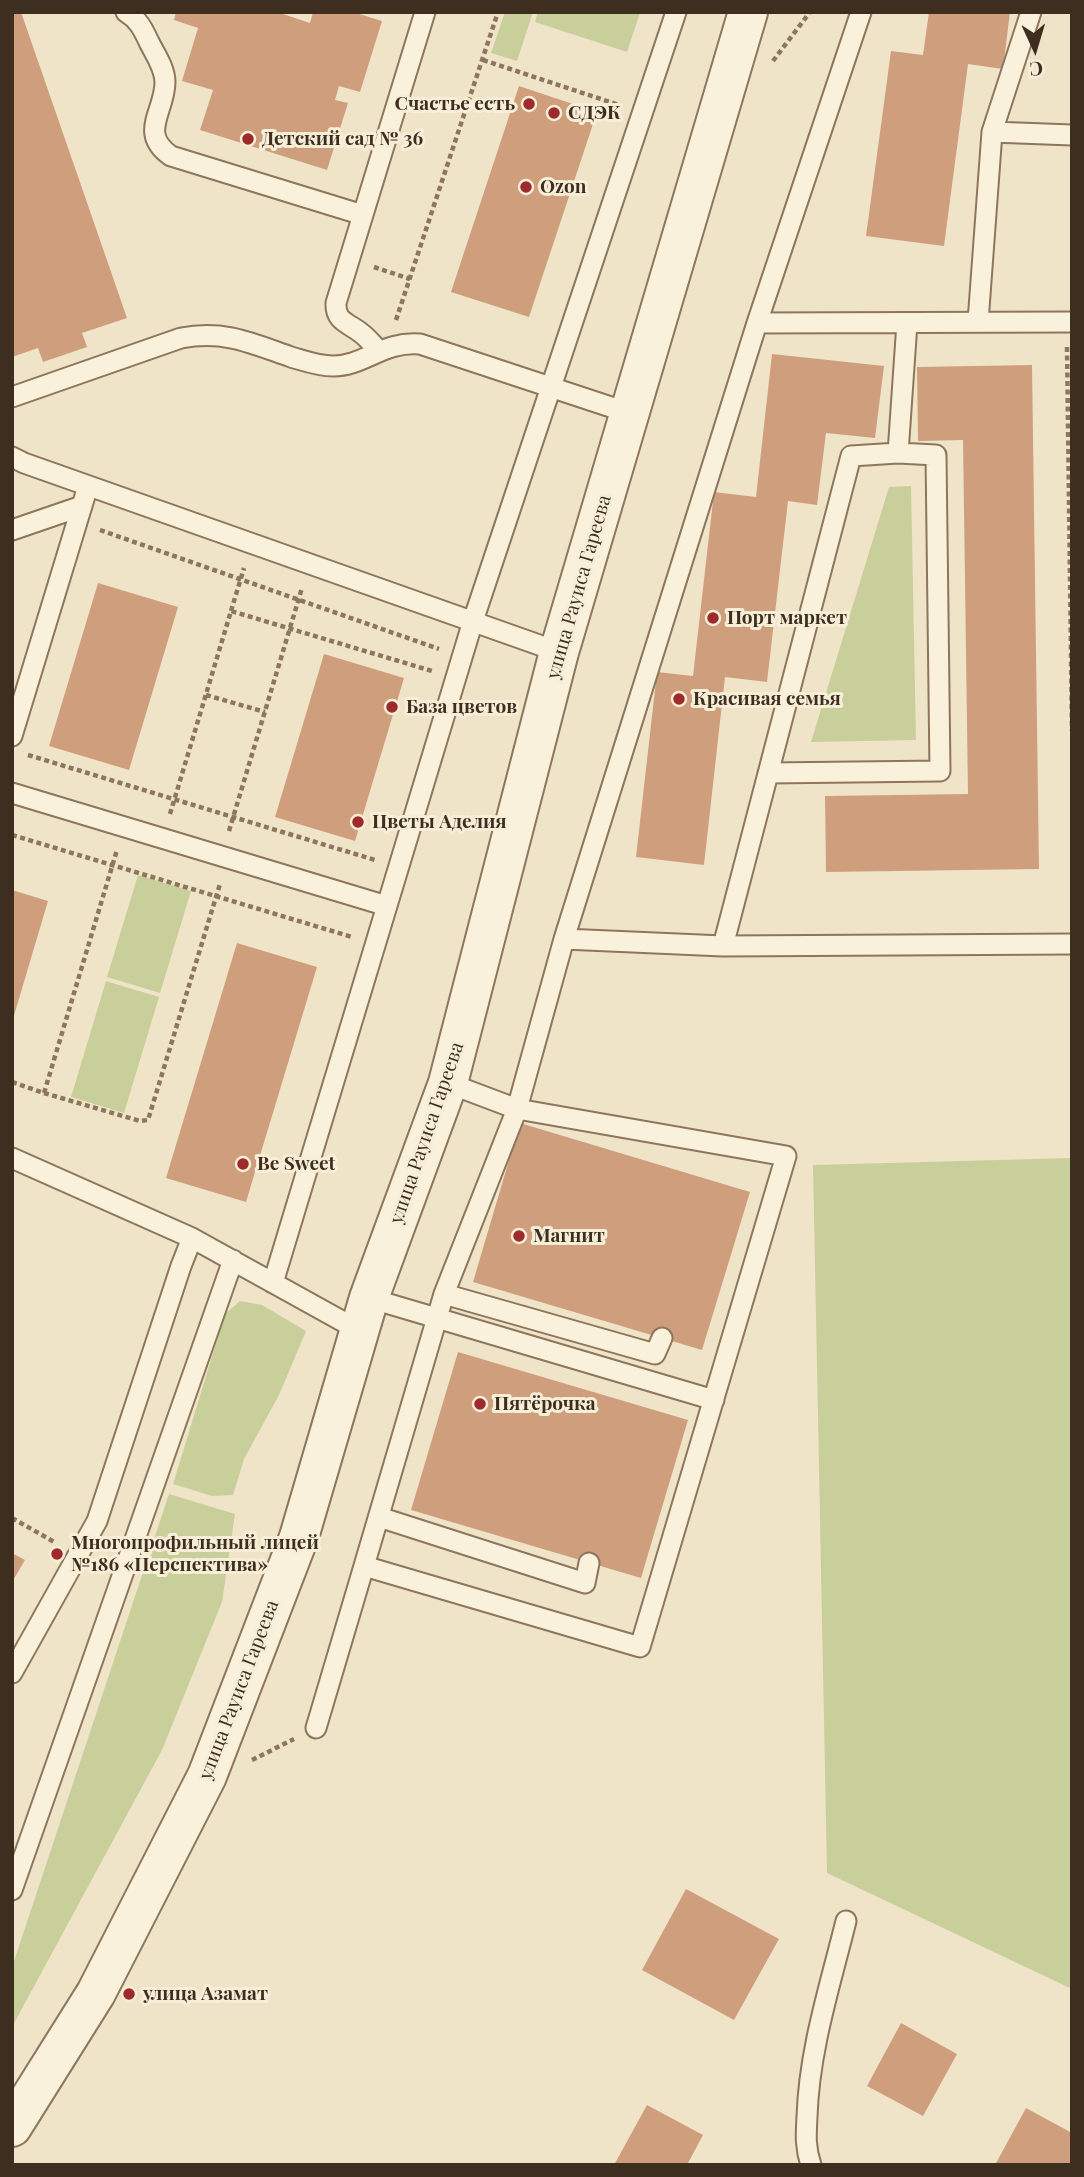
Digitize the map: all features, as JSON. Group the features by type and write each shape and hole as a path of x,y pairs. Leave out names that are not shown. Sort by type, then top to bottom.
{"street":[{"name":"улица Рауиса Гареева","path":"12,2127 96,1993 207,1776 299,1537 364,1315 449,1083 559,652 748,12"}],"lane":[{"path":"126,12 141,25 164,76 164,92 154,131 161,149 171,156 363,215"},
{"path":"383,349 343,323 336,310 336,303 425,12"},
{"path":"273,1283 473,621 676,12"},
{"path":"316,1728 444,1294 517,1109 564,940 757,323 861,12"},
{"path":"978,322 992,132 1031,12"},
{"path":"992,132 1072,135"},
{"path":"757,323 1069,322"},
{"path":"898,453 907,323"},
{"path":"12,397 196,335 230,336 315,365 332,366 348,364 383,349 403,344 420,344 629,413"},
{"path":"723,946 850,456 898,453 936,455 940,771 768,773"},
{"path":"12,457 559,652"},
{"path":"12,737 88,486"},
{"path":"12,530 79,514"},
{"path":"12,793 387,906"},
{"path":"564,940 723,946 1072,944"},
{"path":"364,1566 640,1647 786,1156 517,1109 449,1083"},
{"path":"12,1158 192,1238 273,1283 364,1315 438,1318 714,1399"},
{"path":"12,1673 97,1521 192,1238"},
{"path":"12,1890 233,1260"},
{"path":"444,1294 655,1354 662,1338"},
{"path":"379,1517 585,1583 589,1563"},
{"path":"811,2165 806,2149 808,2091 815,2044 846,1921"}],"path":[{"path":"383,349 410,279 499,12"},
{"path":"766,70 810,12"},
{"path":"482,60 643,113"},
{"path":"373,267 410,279"},
{"path":"1069,322 1072,731"},
{"path":"79,514 241,580 463,657"},
{"path":"162,839 251,543"},
{"path":"12,1082 141,1121 148,1120 217,896 233,817 310,564"},
{"path":"231,611 456,678"},
{"path":"206,695 265,712"},
{"path":"25,755 399,867"},
{"path":"44,1093 124,827"},
{"path":"12,835 376,944"},
{"path":"12,1518 78,1555"}],"green space":[{"path":"505,12 533,12 517,61 491,53"},
{"path":"538,12 640,13 627,52 535,22"},
{"path":"911,486 916,740 811,742 889,487"},
{"path":"138,875 191,891 160,993 107,977"},
{"path":"106,981 159,997 124,1113 71,1097"},
{"path":"1072,1158 1072,1989 827,1873 813,1165"},
{"path":"240,1301 262,1305 306,1331 279,1395 244,1459 233,1495 212,1496 173,1484 225,1314"},
{"path":"169,1494 235,1514 222,1602 162,1750 12,2027 12,1967"}],"building":[{"path":"12,12 21,12 127,318 82,333 87,347 43,362 38,348 12,357"},
{"path":"176,12 277,12 310,23 313,12 353,12 382,21 360,92 339,86 335,100 348,103 327,170 200,130 213,90 182,81 198,28 174,20"},
{"path":"929,12 1010,12 1003,69 968,64 944,246 866,236 891,51 923,55"},
{"path":"519,86 597,112 529,317 451,292"},
{"path":"772,354 884,366 875,438 826,433 817,505 788,501 767,682 725,677 704,865 636,857 657,672 693,676 714,492 756,497"},
{"path":"1032,365 1039,869 826,872 825,796 968,794 963,440 918,441 917,367"},
{"path":"98,583 178,607 129,770 49,746"},
{"path":"324,654 404,678 355,841 275,817"},
{"path":"12,890 48,901 13,1019 12,1019"},
{"path":"237,943 317,967 246,1202 166,1178"},
{"path":"520,1123 750,1192 702,1350 473,1282"},
{"path":"458,1352 688,1420 641,1578 411,1510"},
{"path":"12,1553 25,1560 12,1582"},
{"path":"686,1889 779,1939 734,2020 642,1970"},
{"path":"901,2023 957,2054 923,2116 867,2086"},
{"path":"647,2105 703,2135 687,2165 614,2165"},
{"path":"1026,2108 1072,2133 1072,2160 1069,2165 995,2165"}],"place":[{"name":"Счастье есть","path":"529,104"},
{"name":"СДЭК","path":"554,113"},
{"name":"Детский сад № 36","path":"248,139"},
{"name":"Ozon","path":"526,187"},
{"name":"Порт маркет","path":"713,618"},
{"name":"Красивая семья","path":"679,699"},
{"name":"База цветов","path":"392,707"},
{"name":"Цветы Аделия","path":"358,822"},
{"name":"Be Sweet","path":"243,1164"},
{"name":"Магнит","path":"519,1236"},
{"name":"Пятёрочка","path":"480,1404"},
{"name":"Многопрофильный лицей №186 «Перспектива»","path":"57,1554"},
{"name":"улица Азамат","path":"129,1994"}]}
